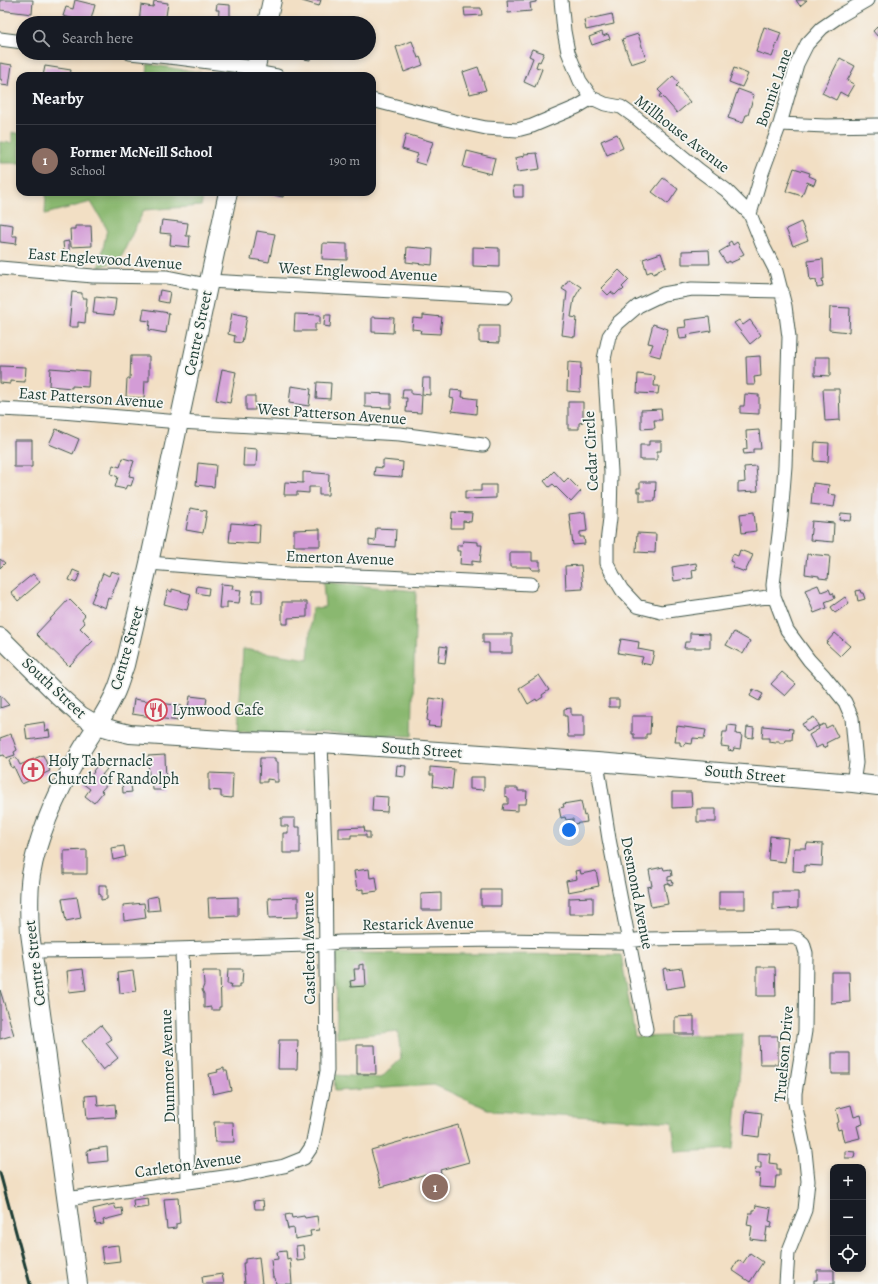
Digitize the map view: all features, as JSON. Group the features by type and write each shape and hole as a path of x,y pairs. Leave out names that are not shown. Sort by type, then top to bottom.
{"main road":[{"path":"269,16 272,0"},
{"name":"Centre Street","path":"78,1284 29,918 31,877 36,855 57,796 70,770 111,701 120,679 129,648 149,563 227,196"},
{"name":"South Street","path":"0,637 80,715 97,725 123,732 154,736 238,741 321,743 597,762 878,786"}],"street":[{"path":"376,101 479,127 517,130 532,126 577,107 592,98 580,81 568,52 561,0"},
{"name":"Bonnie Lane","path":"750,214 762,173 780,124 797,64 808,44 822,28 840,15 867,0"},
{"path":"0,39 16,41"},
{"path":"195,60 256,67 268,72"},
{"name":"Millhouse Avenue","path":"592,98 605,104 621,108 635,117 699,170 726,190 750,214"},
{"path":"780,124 826,126 878,125"},
{"path":"750,214 762,244 776,271 785,306 789,337 785,466 782,517 773,585 774,596 787,630 809,660 845,702 852,718 856,763 853,783"},
{"name":"East Englewood Avenue","path":"0,268 93,276 167,277 208,283"},
{"name":"West Englewood Avenue","path":"208,283 506,296"},
{"name":"Cedar Circle","path":"774,596 661,612 637,606 622,590 607,563 611,472 604,359 609,336 618,323 638,306 663,294 692,289 782,291"},
{"name":"East Patterson Avenue","path":"0,409 62,412 179,422"},
{"name":"West Patterson Avenue","path":"179,422 400,434 483,444"},
{"name":"Emerton Avenue","path":"149,563 289,574 531,584"},
{"name":"Castleton Avenue","path":"310,1150 320,1111 327,1071 325,852 321,743"},
{"name":"Desmond Avenue","path":"597,762 608,839 646,1029"},
{"name":"Restarick Avenue","path":"33,951 138,950 308,945 326,943 502,940 620,942 644,939 792,937 803,943"},
{"name":"Truelson Drive","path":"786,1284 788,1253 805,1210 808,1181 805,1151 795,1103 795,1093 804,1041 806,1017 806,953 803,943"},
{"name":"Dunmore Avenue","path":"182,948 188,1182"},
{"name":"Carleton Avenue","path":"66,1199 239,1175 284,1166 304,1158 310,1150"}],"green space":[{"path":"148,64 197,72 147,72"},
{"path":"12,132 16,133 16,163 0,163 0,142 12,143"},
{"path":"46,196 193,196 203,198 201,206 144,210 120,259 99,268 107,229 91,202 45,214"},
{"path":"323,582 416,591 412,736 238,731 243,649 308,659 312,608 325,607"},
{"path":"336,953 621,955 635,1037 743,1034 733,1149 676,1152 672,1122 493,1111 434,1085 335,1091 334,1075 381,1078 401,1059 398,1031 337,1038"}],"building":[{"path":"0,0 33,0 32,14 0,10"},
{"path":"75,0 95,5 92,16 63,16 66,7 73,9"},
{"path":"302,0 321,0 319,6"},
{"path":"507,0 536,0 536,2 530,3 531,11 508,13"},
{"path":"796,0 807,0 800,6"},
{"path":"154,1 168,3 166,16 140,16 141,5 153,7"},
{"path":"217,4 230,5 230,16 219,16 219,10 216,10"},
{"path":"464,8 481,8 482,15 465,16"},
{"path":"612,14 614,24 586,30 584,20"},
{"path":"878,26 878,37 873,31"},
{"path":"764,27 781,33 772,57 756,52"},
{"path":"602,32 603,36 608,34 610,39 592,45 589,37"},
{"path":"638,34 646,59 631,64 622,39"},
{"path":"412,41 418,58 420,57 423,65 404,72 396,47"},
{"path":"532,49 544,53 540,62 538,61 536,67 542,69 535,87 524,82 533,58 529,56"},
{"path":"840,58 855,66 847,81 854,84 847,96 840,92 836,100 822,93"},
{"path":"0,63 12,65 9,86 1,85 2,80 0,79"},
{"path":"45,66 71,70 71,72 44,72"},
{"path":"478,67 486,90 470,94 463,72"},
{"path":"734,68 748,74 742,87 729,82"},
{"path":"673,76 679,83 676,86 690,102 677,113 663,97 661,99 659,96 662,94 658,90"},
{"path":"738,89 754,95 748,115 746,115 743,123 728,118"},
{"path":"406,134 433,142 425,165 415,162 418,154 402,149"},
{"path":"617,134 623,148 607,155 601,141"},
{"path":"467,151 495,158 491,174 463,167"},
{"path":"537,153 540,169 517,172 515,158 524,156 524,154"},
{"path":"794,168 810,173 809,176 816,179 814,185 807,182 802,196 786,191"},
{"path":"663,178 678,189 668,204 652,192"},
{"path":"513,186 523,186 523,197 514,197"},
{"path":"162,220 188,223 186,236 190,236 189,247 170,245 171,234 160,233"},
{"path":"801,222 808,240 793,246 786,229"},
{"path":"0,223 13,225 12,236 17,236 16,244 0,242"},
{"path":"75,226 91,226 92,246 71,247 70,229 75,229"},
{"path":"257,231 275,234 269,262 251,259"},
{"path":"69,241 69,252 64,252 63,242"},
{"path":"731,241 733,245 737,242 744,254 738,257 739,259 726,263 719,252 729,246 728,243"},
{"path":"323,243 347,244 347,260 322,259"},
{"path":"407,247 433,249 432,265 406,262"},
{"path":"473,247 499,248 499,267 473,266"},
{"path":"709,250 710,264 682,264 682,251"},
{"path":"661,253 666,267 653,274 652,271 647,273 643,259"},
{"path":"823,259 823,287 817,288 816,280 810,281 808,261"},
{"path":"619,270 629,280 622,287 624,289 622,291 620,290 615,295 611,292 608,295 601,288"},
{"path":"569,279 581,287 574,299 571,317 577,318 575,337 562,335 567,292 562,289"},
{"path":"160,290 170,292 168,303 158,301"},
{"path":"72,292 82,293 82,298 87,298 85,323 78,322 78,327 69,327"},
{"path":"95,297 116,299 114,315 93,313"},
{"path":"830,307 850,308 849,332 829,330"},
{"path":"144,309 169,313 166,333 149,330 150,321 142,320"},
{"path":"232,313 247,316 242,343 234,342 235,336 228,334"},
{"path":"295,314 320,315 320,324 315,324 315,331 294,331"},
{"path":"325,315 331,315 330,327 324,326"},
{"path":"423,315 442,317 440,334 420,333 421,330 412,329 413,318 423,319"},
{"path":"372,317 394,318 393,333 372,332"},
{"path":"709,317 711,331 687,335 688,338 680,339 678,328 686,327 685,320"},
{"path":"739,320 743,325 750,320 761,335 750,344 734,323"},
{"path":"653,324 668,329 660,357 649,354 653,344 648,343"},
{"path":"479,326 499,326 499,343 479,342"},
{"path":"131,356 149,356 149,381 145,381 144,398 126,397 127,379 130,379"},
{"path":"760,356 761,376 754,377 755,385 747,385 746,357"},
{"path":"815,357 830,357 830,376 815,375"},
{"path":"568,362 581,363 580,392 567,391"},
{"path":"0,366 26,367 25,382 10,381 10,384 0,383"},
{"path":"50,368 89,371 88,387 72,386 72,388 49,386"},
{"path":"222,369 236,372 230,403 216,400"},
{"path":"638,374 655,376 654,386 659,386 658,394 637,393"},
{"path":"423,378 430,378 430,395 422,394"},
{"path":"317,382 331,383 330,399 316,398"},
{"path":"291,386 311,389 309,406 289,403"},
{"path":"403,389 411,389 411,394 422,395 421,413 406,412 407,398 402,398"},
{"path":"823,389 839,389 840,420 825,421"},
{"path":"451,390 463,391 462,397 477,399 476,414 452,411 454,399 450,398"},
{"path":"365,393 391,394 391,408 365,407"},
{"path":"745,394 759,395 759,414 740,413 740,406 744,406"},
{"path":"246,396 255,396 255,410 246,410"},
{"path":"568,402 583,402 583,422 579,423 579,429 568,429"},
{"path":"661,409 662,420 654,420 655,428 641,429 641,410"},
{"path":"56,429 79,439 73,454 49,444"},
{"path":"759,430 761,449 753,449 753,453 744,454 743,450 747,449 746,431"},
{"path":"14,440 32,440 32,467 14,467"},
{"path":"649,441 661,441 661,451 657,451 657,460 640,460 640,445 649,445"},
{"path":"815,442 829,443 828,462 814,461"},
{"path":"244,448 257,449 256,466 243,466"},
{"path":"123,458 134,461 129,476 134,477 131,486 127,485 125,489 115,487 118,477 111,474 113,465 120,467"},
{"path":"383,460 403,462 402,477 374,475 375,467 383,468"},
{"path":"198,463 216,465 214,487 196,485"},
{"path":"756,466 758,491 738,492 738,483 745,482 744,467"},
{"path":"554,471 564,482 568,478 581,491 571,502 553,484 549,487 544,481"},
{"path":"303,472 329,474 328,495 319,495 319,487 309,487 309,493 297,492 297,495 284,495 285,482 303,483"},
{"path":"640,482 656,482 655,501 640,501 640,492 637,492 637,488 640,488"},
{"path":"813,483 829,485 828,494 836,495 834,507 811,504"},
{"path":"481,485 496,485 496,498 465,499 465,491 481,491"},
{"path":"190,508 207,511 203,533 186,530"},
{"path":"452,512 472,513 471,522 463,521 463,528 451,528"},
{"path":"585,512 587,531 580,532 580,537 584,537 585,544 573,545 569,514"},
{"path":"754,512 756,531 742,533 740,514"},
{"path":"841,513 852,514 851,521 840,520"},
{"path":"812,521 834,523 833,542 810,540"},
{"path":"231,523 260,525 259,544 229,542"},
{"path":"376,528 396,529 395,547 369,545 369,540 375,541"},
{"path":"320,529 320,546 294,546 294,530"},
{"path":"637,533 656,534 655,553 636,552"},
{"path":"463,541 478,542 478,545 482,545 480,562 472,561 472,565 460,564 461,551 457,551 457,545 462,545"},
{"path":"740,550 753,555 745,572 732,567 734,563 730,561 733,554 738,556"},
{"path":"510,552 532,552 532,561 540,561 540,570 532,570 531,567 510,567"},
{"path":"807,554 830,556 828,579 805,574"},
{"path":"0,559 5,563 0,568"},
{"path":"696,563 697,569 692,570 693,578 674,581 672,567"},
{"path":"581,565 583,589 566,590 565,566"},
{"path":"73,570 80,573 76,583 69,580"},
{"path":"111,571 120,574 110,599 108,598 105,608 91,602 103,573 109,576"},
{"path":"33,574 40,582 18,601 11,592"},
{"path":"221,584 233,585 232,589 241,590 239,603 227,602 227,608 219,608"},
{"path":"818,585 821,592 829,589 835,598 825,602 827,608 814,613 805,590"},
{"path":"197,586 209,588 208,595 196,593"},
{"path":"172,589 191,594 187,610 164,604 168,590 172,592"},
{"path":"253,590 262,590 262,603 252,603"},
{"path":"860,590 865,599 858,601 856,591"},
{"path":"845,597 849,603 835,613 831,607"},
{"path":"69,599 85,615 82,619 85,623 80,628 93,641 69,666 36,634"},
{"path":"282,602 307,602 307,617 288,618 288,624 282,624"},
{"path":"734,632 750,641 743,654 726,645"},
{"path":"690,633 710,634 710,648 684,648 685,642 690,642"},
{"path":"835,633 850,646 840,656 826,643"},
{"path":"483,634 512,634 512,653 489,653 489,643 483,643"},
{"path":"621,639 639,642 638,649 654,652 651,665 641,663 643,657 618,653"},
{"path":"440,646 447,647 445,663 438,662"},
{"path":"782,672 796,684 785,696 771,684"},
{"path":"539,675 549,690 537,701 536,699 528,704 519,688"},
{"path":"753,689 763,694 759,701 750,696"},
{"path":"0,695 9,705 0,708"},
{"path":"190,696 207,698 205,710 188,708"},
{"path":"430,698 444,700 441,727 428,726 429,721 427,720"},
{"name":"Lynwood Cafe","path":"134,699 181,706 178,721 132,714"},
{"path":"609,699 619,699 619,707 609,707"},
{"path":"571,708 571,715 584,715 584,737 568,737 567,716 564,716 564,709"},
{"path":"632,716 651,716 650,734 646,734 646,739 634,739 634,734 632,734"},
{"path":"814,717 819,725 807,732 802,724"},
{"path":"44,722 45,731 49,730 50,737 27,740 25,725"},
{"path":"824,724 826,728 832,725 838,737 826,743 828,746 823,748 822,745 816,748 809,735"},
{"path":"728,725 737,726 736,734 742,735 740,749 734,748 733,751 728,750 729,747 721,746 723,732 727,732"},
{"path":"677,726 706,730 704,739 693,738 692,744 685,743 684,746 680,745 680,742 675,742"},
{"path":"763,726 793,729 792,740 786,740 785,743 779,743 779,741 776,741 776,743 769,742 769,738 762,738"},
{"path":"747,727 754,728 753,738 746,737"},
{"path":"11,734 17,750 14,752 15,755 6,758 4,755 0,756 0,738"},
{"name":"Holy Tabernacle Church of Randolph","path":"43,755 50,771 22,784 14,767 12,768 9,761 16,757 20,765"},
{"path":"165,755 166,782 162,782 163,790 153,790 152,777 149,777 148,756"},
{"path":"260,758 275,758 275,762 278,762 278,782 267,779 267,782 259,782"},
{"path":"100,762 107,769 102,775 110,781 101,791 103,792 94,803 85,796 90,789 82,783 88,775 90,777"},
{"path":"397,765 406,766 405,777 396,776"},
{"path":"430,767 454,769 452,789 433,786 434,775 430,775"},
{"path":"209,773 233,774 232,798 221,797 221,791 209,790"},
{"path":"470,777 484,777 484,790 470,789"},
{"path":"130,779 132,792 123,793 122,780"},
{"path":"505,788 518,788 518,791 527,791 526,804 518,804 518,811 503,810 504,804 508,804 508,797 505,796"},
{"path":"672,792 691,792 692,807 672,808"},
{"path":"373,796 388,797 387,812 372,811"},
{"path":"581,801 584,816 586,815 587,822 573,824 573,819 566,820 565,817 561,818 559,808 564,807 563,804"},
{"path":"697,809 716,809 716,822 697,822"},
{"path":"281,818 295,818 295,827 300,827 300,853 283,853 283,833 288,833 288,826 281,826"},
{"path":"364,827 365,832 370,832 370,838 366,838 366,835 351,835 351,838 339,838 339,828"},
{"path":"770,836 788,838 785,862 768,860"},
{"path":"807,843 823,844 822,866 805,865 805,872 793,871 794,848 806,848"},
{"path":"124,846 126,857 113,860 111,848"},
{"path":"87,850 87,874 64,874 64,851"},
{"path":"663,867 664,870 671,869 672,876 668,877 668,881 672,880 673,884 664,884 668,904 651,907 647,887 652,886 649,870"},
{"path":"369,869 370,878 376,877 378,891 363,893 363,889 357,890 354,871"},
{"path":"580,870 581,874 596,871 599,886 568,892 566,881 577,879 575,871"},
{"path":"99,885 107,885 107,899 101,900"},
{"path":"481,890 501,890 501,906 481,906"},
{"path":"719,891 745,891 745,909 719,909"},
{"path":"773,892 798,892 798,908 773,910"},
{"path":"441,893 441,910 421,910 421,894"},
{"path":"158,896 160,910 148,911 147,898"},
{"path":"77,897 81,918 66,921 62,899"},
{"path":"238,897 238,916 209,917 208,898"},
{"path":"298,897 298,917 269,918 268,898"},
{"path":"593,897 593,914 569,914 569,898"},
{"path":"144,903 146,918 124,921 123,905"},
{"path":"363,964 363,969 365,969 366,986 351,987 350,981 355,980 354,969 359,969 359,965"},
{"path":"757,967 775,967 776,996 757,996"},
{"path":"667,968 667,970 682,968 685,986 666,989 663,969"},
{"path":"83,969 86,990 69,992 67,971"},
{"path":"228,969 243,969 242,984 239,984 239,988 230,988 231,984 227,984"},
{"path":"133,971 136,991 120,993 118,973"},
{"path":"203,971 220,971 221,1007 219,1007 219,1010 211,1010 211,1007 204,1008 204,994 202,990 204,985"},
{"path":"831,972 849,972 850,1002 831,1003"},
{"path":"0,990 14,1035 0,1039"},
{"path":"694,1016 694,1034 675,1034 675,1017"},
{"path":"101,1025 112,1039 106,1043 118,1058 103,1070 82,1041"},
{"path":"759,1036 778,1036 778,1064 760,1064"},
{"path":"279,1040 298,1040 297,1069 278,1069"},
{"path":"357,1045 375,1045 376,1074 357,1074"},
{"path":"832,1053 850,1053 850,1074 832,1074"},
{"path":"224,1068 224,1071 227,1071 231,1090 213,1094 209,1074 218,1072 217,1070"},
{"path":"97,1095 98,1106 115,1104 116,1117 87,1119 85,1096"},
{"path":"851,1105 854,1117 861,1115 863,1124 857,1126 860,1138 844,1142 841,1129 838,1130 836,1123 839,1122 836,1109"},
{"path":"746,1111 762,1113 759,1137 744,1135"},
{"path":"214,1122 233,1122 234,1142 215,1142"},
{"path":"458,1125 469,1162 440,1170 442,1175 437,1176 439,1184 429,1187 426,1174 381,1187 371,1150"},
{"path":"107,1147 108,1161 88,1163 87,1150"},
{"path":"845,1151 855,1152 854,1158 845,1158"},
{"path":"758,1153 770,1154 769,1163 777,1164 777,1169 780,1169 780,1176 776,1176 775,1188 759,1187 760,1174 755,1174 756,1168 761,1168 761,1162 758,1162"},
{"path":"148,1198 149,1207 134,1209 133,1200"},
{"path":"178,1198 180,1223 176,1224 176,1228 167,1229 164,1199"},
{"path":"263,1200 264,1209 255,1209 254,1201"},
{"path":"114,1204 116,1209 122,1208 123,1215 103,1220 104,1224 96,1225 93,1209"},
{"path":"756,1205 771,1208 769,1221 772,1222 771,1228 767,1227 765,1241 750,1239 752,1226 747,1225 749,1213 753,1213"},
{"path":"291,1214 292,1218 317,1216 319,1230 310,1231 311,1236 295,1239 294,1228 288,1229 285,1215"},
{"path":"118,1245 120,1261 103,1263 101,1247"},
{"path":"303,1245 305,1260 297,1261 296,1246"},
{"path":"286,1251 287,1259 290,1258 292,1284 276,1284 275,1278 273,1278 271,1260 278,1259 277,1252"},
{"path":"750,1253 763,1262 750,1282 732,1270 738,1260 743,1263"},
{"path":"259,1257 262,1284 245,1284 243,1263 245,1263 245,1259"},
{"path":"817,1270 830,1270 830,1272 834,1272 834,1284 814,1284 814,1280 817,1280"},
{"path":"222,1274 224,1284 203,1284 202,1277"}],"railway":[{"path":"0,1173 30,1284"}],"place":[{"name":"Lynwood Cafe","path":"156,710"},
{"name":"Holy Tabernacle Church of Randolph","path":"33,770"},
{"name":"Former McNeill School","path":"435,1187"}]}
